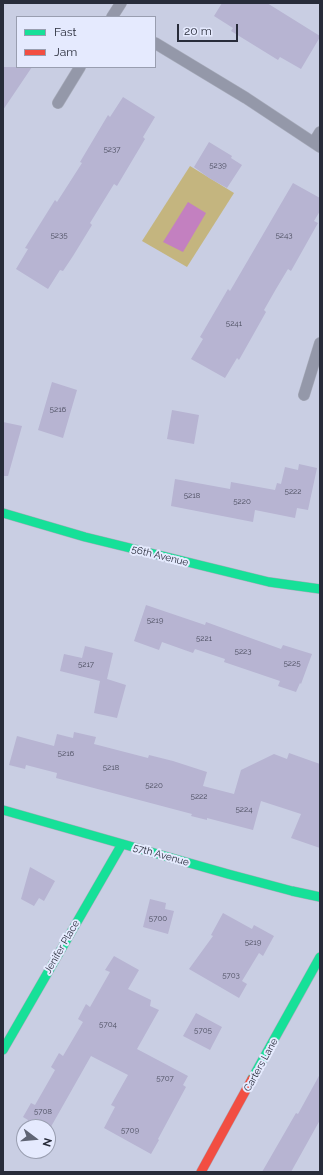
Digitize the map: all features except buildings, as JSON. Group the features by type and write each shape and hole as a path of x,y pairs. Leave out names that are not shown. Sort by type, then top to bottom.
{"street":[{"name":"56th Avenue","path":"3,513 85,537 269,582 320,589"},
{"name":"57th Avenue","path":"3,810 228,874 320,897"},
{"name":"Jenifer Place","path":"3,1050 122,844"},
{"name":"Carters Lane","path":"201,1172 320,957"}],"lane":[{"path":"113,16 121,3"},
{"path":"156,44 246,98 317,145 320,132"},
{"path":"58,103 79,68"},
{"path":"304,395 320,343"}],"shaded area":[{"path":"190,166 234,193 187,267 142,241"},
{"path":"188,202 206,213 183,252 163,242"}],"traffic: fast":[{"path":"3,513 85,537 269,582 320,589"},
{"path":"3,810 228,874 320,897"},
{"path":"3,1050 122,844"},
{"path":"252,1079 320,957"}],"traffic: jam":[{"path":"201,1172 252,1079"}]}
